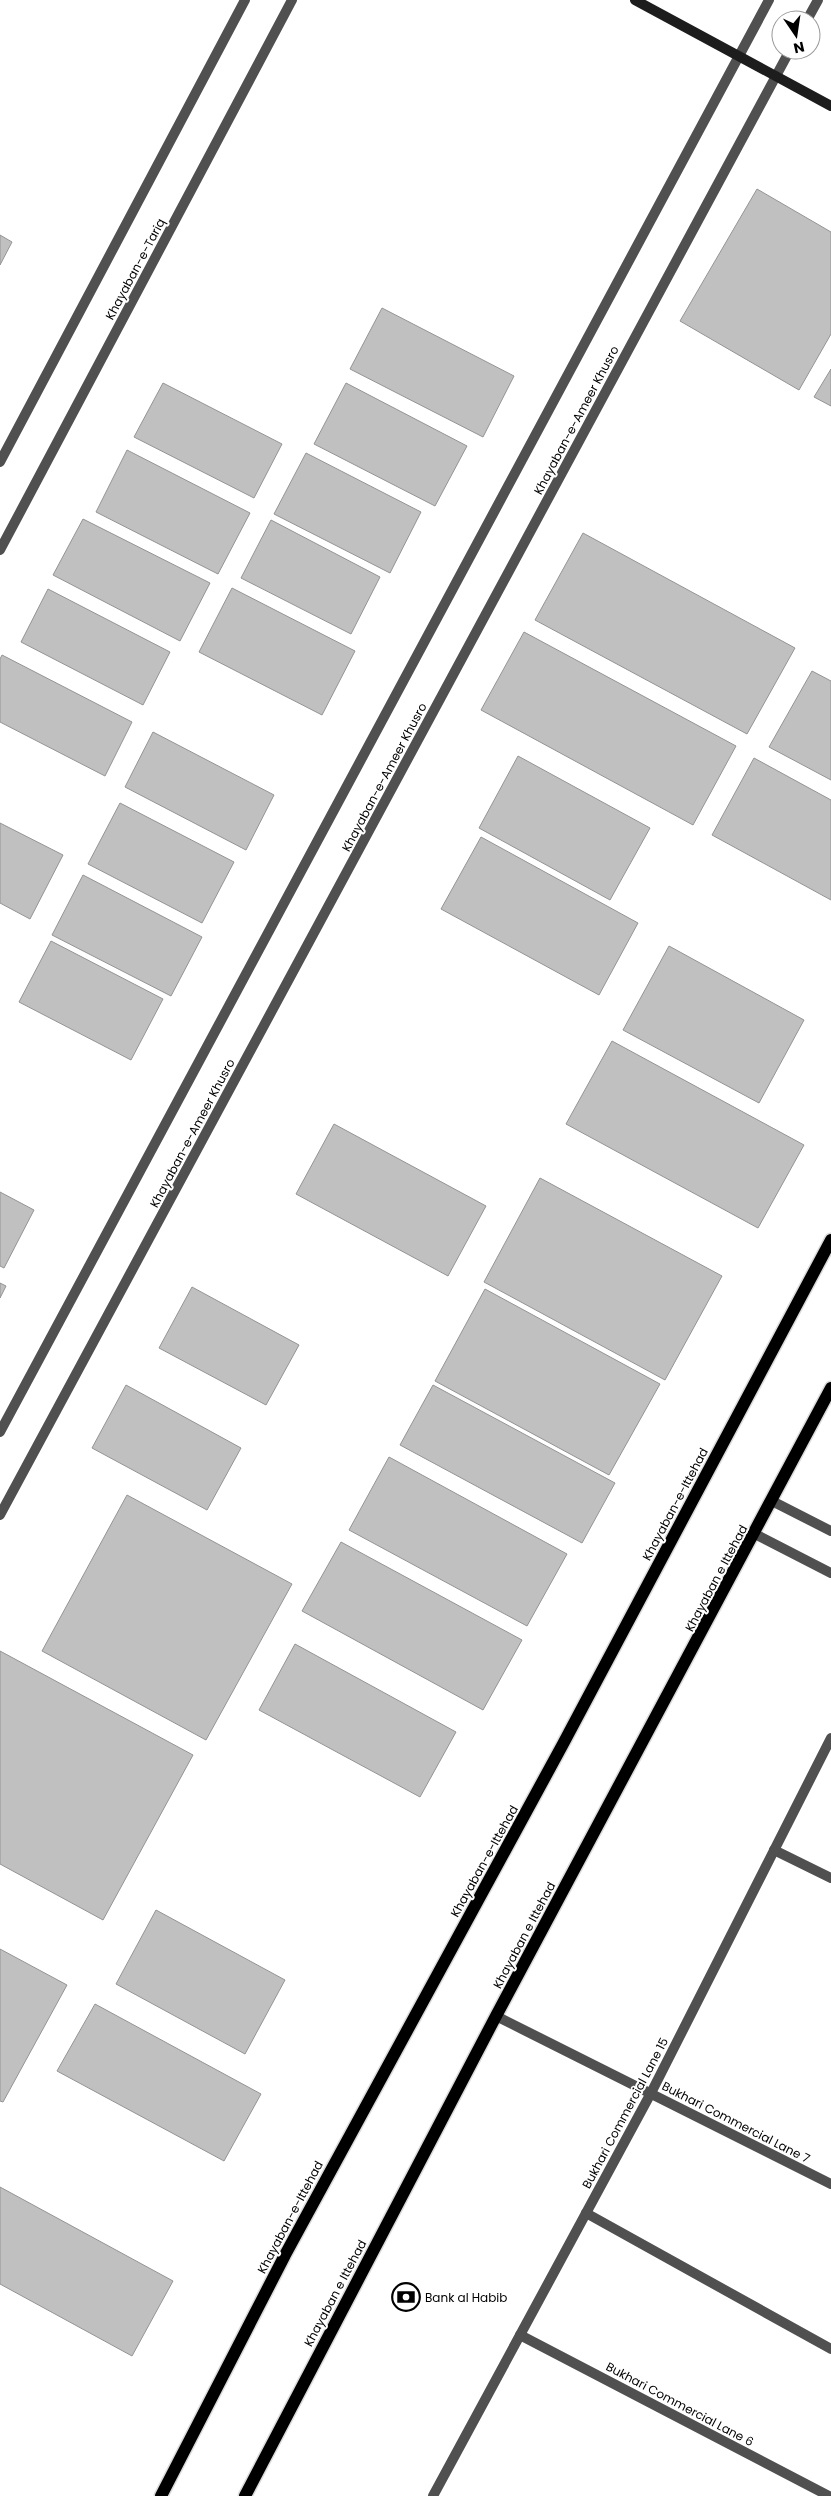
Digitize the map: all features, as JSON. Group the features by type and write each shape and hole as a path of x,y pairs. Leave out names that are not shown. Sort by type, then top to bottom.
{"main road":[{"path":"635,0 831,106"},
{"name":"Khayaban-e-Ittehad","path":"161,2496 285,2255 564,1744 831,1240"},
{"name":"Khayaban e Ittehad","path":"244,2496 496,2016 755,1534 831,1388"}],"street":[{"path":"0,462 245,0"},
{"name":"Khayaban-e-Tariq","path":"0,550 292,0"},
{"path":"0,1432 769,0"},
{"name":"Khayaban-e-Ameer Khusro","path":"0,1515 785,60"},
{"path":"772,1501 831,1531"},
{"path":"755,1534 831,1573"},
{"name":"Bukhari Commercial Lane 15","path":"433,2496 650,2093 831,1738"},
{"path":"774,1850 831,1878"},
{"name":"Bukhari Commercial Lane 7","path":"496,2016 831,2184"},
{"path":"586,2213 831,2349"},
{"name":"Bukhari Commercial Lane 6","path":"520,2335 829,2496"}],"building":[{"path":"757,189 831,232 831,334 799,390 680,321"},
{"path":"0,235 12,242 0,265"},
{"path":"382,308 514,376 483,437 350,369"},
{"path":"831,369 831,406 814,397"},
{"path":"163,383 282,444 254,498 134,437"},
{"path":"346,383 467,446 435,506 314,444"},
{"path":"127,450 250,513 218,574 96,512"},
{"path":"306,453 421,512 390,573 274,514"},
{"path":"83,519 210,583 180,641 53,575"},
{"path":"271,520 380,577 351,634 241,578"},
{"path":"583,533 795,648 747,734 535,620"},
{"path":"232,588 355,651 322,715 199,652"},
{"path":"48,589 170,652 143,705 21,642"},
{"path":"524,632 736,746 693,825 481,710"},
{"path":"2,655 132,722 105,776 0,722 0,659"},
{"path":"812,671 831,681 831,780 769,747"},
{"path":"153,732 274,795 246,850 125,787"},
{"path":"518,756 650,828 610,900 479,828"},
{"path":"754,758 831,800 831,900 712,835"},
{"path":"120,803 234,862 202,923 88,864"},
{"path":"0,823 63,855 30,919 0,903"},
{"path":"481,837 638,923 599,995 441,909"},
{"path":"83,875 202,937 171,996 52,935"},
{"path":"51,941 163,999 131,1060 19,1002"},
{"path":"669,946 804,1020 759,1103 623,1030"},
{"path":"612,1041 804,1145 758,1228 566,1124"},
{"path":"334,1124 486,1206 448,1276 296,1194"},
{"path":"540,1178 722,1276 665,1380 484,1282"},
{"path":"0,1192 34,1210 4,1268 0,1266"},
{"path":"0,1283 6,1286 0,1298"},
{"path":"192,1287 299,1345 266,1405 159,1348"},
{"path":"485,1289 660,1384 609,1475 435,1381"},
{"path":"126,1385 241,1448 207,1510 92,1448"},
{"path":"433,1385 615,1483 582,1543 400,1445"},
{"path":"389,1457 567,1554 527,1626 349,1530"},
{"path":"127,1495 292,1584 206,1740 42,1651"},
{"path":"341,1542 522,1640 483,1710 302,1611"},
{"path":"295,1644 456,1732 420,1797 259,1710"},
{"path":"0,1651 193,1755 103,1920 0,1864"},
{"path":"156,1910 285,1980 245,2054 116,1984"},
{"path":"0,1949 67,1985 3,2102 0,2101"},
{"path":"95,2004 261,2094 224,2161 57,2071"},
{"path":"0,2187 173,2281 132,2356 0,2284"}],"place":[{"name":"Bank al Habib","path":"406,2297"}]}
